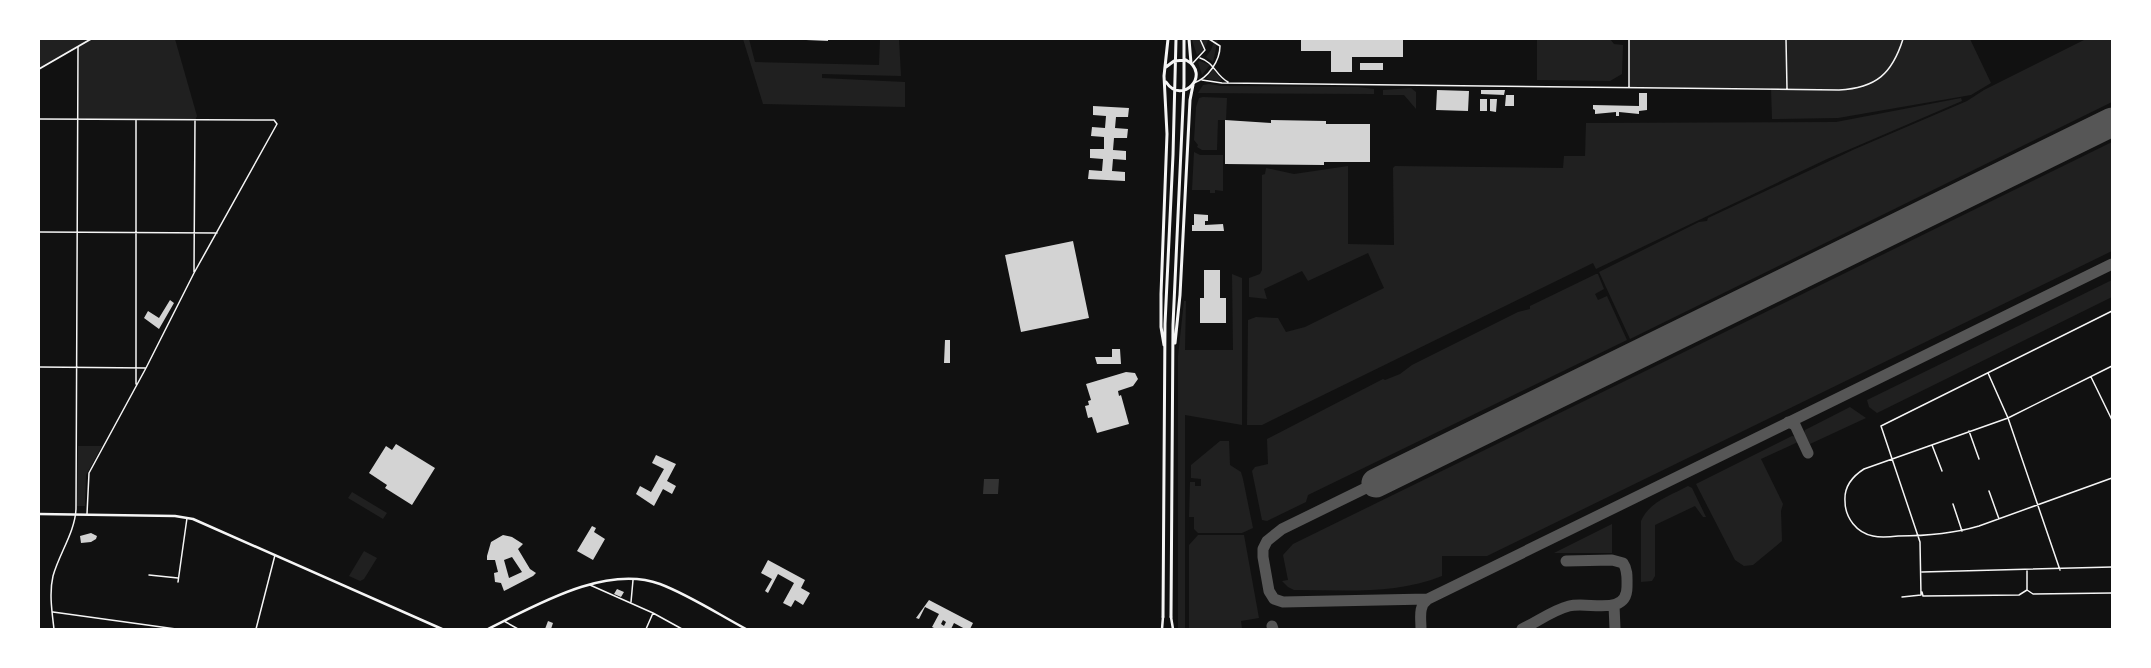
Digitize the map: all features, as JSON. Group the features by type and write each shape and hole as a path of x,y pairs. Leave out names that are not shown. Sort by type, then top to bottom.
{"highway":[{"path":"1165,352 1160,327 1167,134 1165,81 1168,39"},
{"path":"1164,617 1165,324 1174,131 1176,39"},
{"path":"1171,617 1173,325 1184,84 1184,39"},
{"path":"1173,352 1178,327 1188,141 1196,73 1192,64 1189,39"},
{"path":"1192,59 1196,60"},
{"path":"1166,68 1171,62 1177,60 1186,60 1192,64"},
{"path":"1165,81 1172,88 1178,91 1185,90 1194,84"}],"main road":[{"path":"39,514 87,514 186,518 206,524 442,629"},
{"path":"488,629 567,591 589,584 633,580 650,581 668,587 746,629"},
{"path":"1163,629 1164,617"},
{"path":"1171,617 1172,629"}],"street":[{"path":"39,69 91,39"},
{"path":"1192,64 1200,58 1205,50 1200,39"},
{"path":"1194,84 1202,80 1214,66 1220,46 1210,39"},
{"path":"1629,39 1629,87"},
{"path":"1786,39 1787,89"},
{"path":"1202,80 1228,82 1839,90 1868,86 1884,75 1892,66 1903,39"},
{"path":"54,629 52,612 53,576 76,514 78,47"},
{"path":"1200,58 1214,66 1221,77 1228,82"},
{"path":"39,120 274,120 277,127 194,273 146,368 88,474 87,514"},
{"path":"136,120 136,385"},
{"path":"194,273 195,120"},
{"path":"39,232 217,233"},
{"path":"2027,590 2019,595 1923,596 1920,542 1881,426 2112,311"},
{"path":"2112,366 2008,418 1864,469 1851,480 1845,494 1846,513 1858,529 1874,536 1918,536 1962,531 2112,478"},
{"path":"39,367 146,368"},
{"path":"1988,373 2008,418 2060,570"},
{"path":"2091,376 2112,420"},
{"path":"1969,431 1979,459"},
{"path":"1932,444 1942,471"},
{"path":"1989,491 1999,518"},
{"path":"1953,504 1962,531"},
{"path":"178,582 186,518"},
{"path":"256,629 275,555"},
{"path":"1921,572 2060,570 2112,567"},
{"path":"2027,570 2027,590"},
{"path":"149,575 178,578"},
{"path":"631,602 633,580"},
{"path":"589,584 631,602 682,629"},
{"path":"2027,590 2033,594 2112,593"},
{"path":"1902,597 1919,596 1922,592"},
{"path":"52,612 176,629"},
{"path":"646,629 653,613"},
{"path":"504,621 518,629"}],"shaded area":[{"path":"39,39 175,39 197,116 195,120 78,119 78,47 39,69"},
{"path":"743,39 749,39 755,62 879,65 880,39 899,39 901,76 822,74 822,78 905,82 905,107 763,104"},
{"path":"1215,39 1218,39 1213,62 1206,57 1211,50"},
{"path":"1537,39 1610,39 1614,44 1623,45 1622,74 1610,81 1537,80"},
{"path":"1629,39 1970,39 1991,83 1971,95 1838,118 1772,119 1771,88 1629,87"},
{"path":"2086,39 2112,39 2112,102 1630,339 1599,272 1699,222 1707,221 1708,218 1855,149 1967,101 1984,90"},
{"path":"1192,40 1208,40 1204,50 1197,55"},
{"path":"1200,61 1210,65 1202,75 1198,62"},
{"path":"1213,69 1221,79 1221,81 1206,79"},
{"path":"1209,84 1221,86 1358,87 1374,89 1374,94 1198,93 1203,85"},
{"path":"1411,88 1416,92 1416,109 1404,95 1383,95 1383,90"},
{"path":"1199,98 1227,98 1226,120 1218,120 1217,150 1202,150 1197,147 1198,145 1194,140 1196,107"},
{"path":"1961,98 1962,101 1827,159 1596,269 1593,263 1262,425 1247,425 1248,320 1256,317 1278,318 1286,332 1305,327 1384,288 1368,253 1308,281 1302,271 1264,289 1267,299 1249,297 1249,278 1260,274 1262,270 1262,175 1265,174 1266,168 1294,174 1348,166 1348,244 1394,245 1393,168 1395,166 1563,168 1564,156 1585,156 1586,123 1836,122"},
{"path":"2112,142 2112,251 1487,556 1442,556 1442,576 1424,582 1388,589 1350,591 1294,590 1282,581 1288,580 1283,555 1293,544"},
{"path":"1194,152 1200,155 1223,155 1223,191 1215,190 1215,193 1210,193 1210,190 1192,190"},
{"path":"1232,274 1242,278 1242,425 1185,415 1185,629 1178,629 1178,356 1184,301 1186,301 1185,350 1233,350"},
{"path":"1598,274 1604,289 1595,294 1598,300 1607,296 1627,340 1308,495 1306,502 1267,521 1262,520 1252,471 1255,467 1268,464 1267,439 1383,379 1385,380 1400,374 1412,365 1518,312 1530,309 1530,306"},
{"path":"2112,280 2112,297 1877,413 1869,407 1867,400"},
{"path":"1850,407 1866,418 1810,444 1804,433 1805,430"},
{"path":"1792,436 1796,437 1798,442 1761,459 1783,504 1781,511 1782,541 1753,565 1744,566 1735,560 1696,484"},
{"path":"1220,441 1229,441 1230,465 1241,472 1253,528 1242,533 1198,533 1194,529 1194,517 1189,517 1190,482 1195,482 1195,486 1201,486 1201,479 1191,478 1191,465"},
{"path":"78,446 102,446 86,475 85,506 77,506"},
{"path":"984,479 999,479 998,494 983,494"},
{"path":"1688,486 1692,488 1706,517 1703,517 1695,506 1655,525 1655,576 1652,581 1641,582 1641,521 1645,514 1655,504"},
{"path":"352,492 387,513 383,519 348,498"},
{"path":"1612,524 1612,553 1554,553"},
{"path":"1198,535 1244,535 1259,618 1241,621 1242,629 1189,629 1189,545"},
{"path":"364,551 377,558 364,579 360,581 349,576"}],"building":[{"path":"828,39 828,41 806,40"},
{"path":"1301,39 1403,39 1403,57 1352,57 1352,72 1331,72 1331,51 1301,51"},
{"path":"1360,63 1383,63 1383,70 1360,70"},
{"path":"1437,90 1469,91 1468,111 1436,110"},
{"path":"1481,90 1505,90 1504,95 1481,94"},
{"path":"1639,93 1647,93 1647,110 1639,111 1639,114 1619,112 1619,116 1616,116 1616,112 1595,114 1593,105 1639,106"},
{"path":"1506,95 1514,95 1514,106 1505,106"},
{"path":"1480,99 1487,99 1487,111 1480,111"},
{"path":"1490,99 1497,99 1496,112 1490,111"},
{"path":"1093,106 1129,108 1128,117 1116,117 1115,128 1128,129 1127,138 1114,138 1113,150 1126,151 1126,160 1113,159 1112,171 1125,172 1125,181 1088,179 1089,170 1102,171 1103,159 1090,158 1090,149 1104,149 1104,137 1091,136 1092,127 1105,128 1106,116 1093,115"},
{"path":"1225,120 1271,123 1271,120 1326,121 1326,124 1370,124 1370,162 1324,162 1324,165 1225,164"},
{"path":"1194,214 1208,215 1208,221 1205,221 1205,225 1223,224 1224,231 1192,231 1192,225 1194,225"},
{"path":"1073,241 1089,318 1021,332 1005,255"},
{"path":"1204,270 1220,270 1220,298 1226,298 1226,323 1200,323 1200,298 1204,298"},
{"path":"170,300 174,303 159,329 144,318 148,311 159,318"},
{"path":"945,340 950,340 950,363 944,363"},
{"path":"1112,349 1120,349 1121,364 1097,364 1095,357 1112,357"},
{"path":"1126,372 1135,373 1138,379 1133,386 1118,391 1119,396 1121,395 1129,424 1097,433 1092,417 1088,418 1085,406 1089,405 1088,401 1091,400 1086,384"},
{"path":"396,444 435,468 412,505 385,488 387,485 369,473 386,446 392,450"},
{"path":"656,455 676,464 667,481 676,486 672,494 663,489 654,506 636,494 640,486 651,492 664,469 652,463"},
{"path":"592,526 596,528 594,532 605,539 593,560 577,551"},
{"path":"91,533 97,536 96,539 91,542 81,543 80,536"},
{"path":"503,535 512,537 523,544 518,549 530,569 536,573 504,591 501,583 495,582 494,573 498,572 495,560 487,560 491,542","holes":["512,557 522,572 509,578 504,560"]},
{"path":"768,560 805,580 801,588 810,593 803,605 795,600 791,607 783,603 794,583 778,574 768,593 765,591 772,579 761,573"},
{"path":"617,589 624,592 621,597 614,594"},
{"path":"929,600 973,623 970,629 965,629 954,623 951,629 936,629 932,627 939,614 925,607 919,619 916,618","holes":["943,620 946,622 944,626 941,624"]},
{"path":"548,621 553,623 551,629 545,629"}],"taxiway":[{"path":"1376,483 1282,529 1267,541 1263,549 1263,557 1269,591 1274,599 1283,602 1428,599 2112,264"},
{"path":"1788,422 1795,425 1808,453"},
{"path":"1522,629 1551,613 1569,606 1614,605 1621,602 1625,596 1627,574 1623,563 1612,560 1566,561"},
{"path":"1421,629 1421,609 1428,599"},
{"path":"1614,605 1615,629"}],"runway":[{"path":"1376,483 2112,122"}]}
